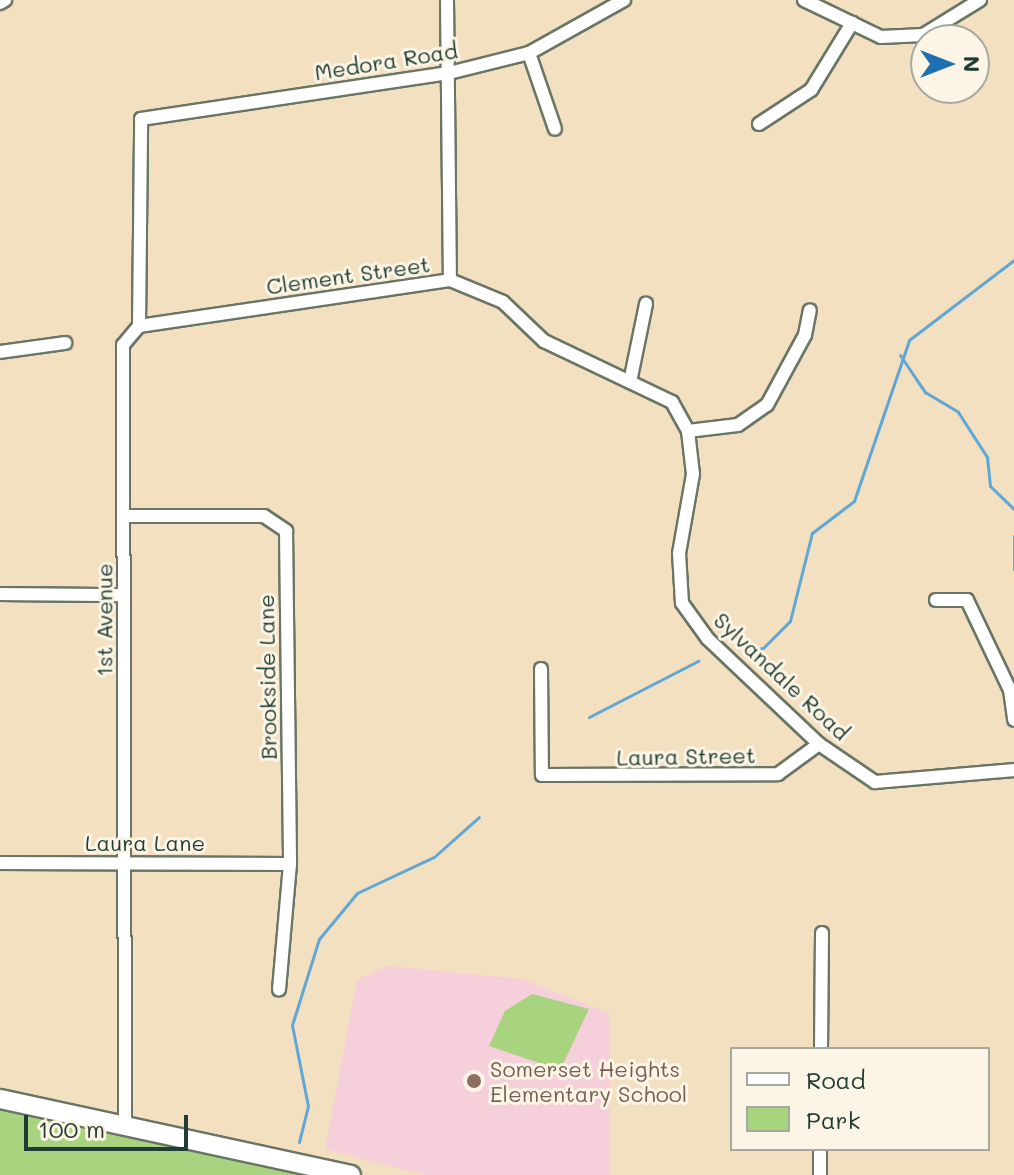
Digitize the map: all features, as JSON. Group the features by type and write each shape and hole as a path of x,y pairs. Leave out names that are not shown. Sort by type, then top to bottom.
{"main road":[{"path":"0,1099 351,1175"}],"street":[{"path":"447,0 450,280"},
{"name":"Medora Road","path":"141,119 449,73 529,53 624,0"},
{"path":"804,0 881,37 923,35 980,0"},
{"path":"759,124 805,97 852,23"},
{"path":"529,53 555,129"},
{"name":"1st Avenue","path":"125,1126 123,345 139,326 141,119"},
{"name":"Clement Street","path":"139,326 450,280 503,302 544,341 630,382"},
{"path":"630,382 646,304"},
{"path":"688,431 738,425 767,405 805,335 810,310"},
{"path":"0,352 65,343"},
{"name":"Sylvandale Road","path":"630,382 672,402 688,431 693,474 679,553 682,603 708,639 819,744 875,782 1014,770"},
{"name":"Brookside Lane","path":"124,516 264,516 286,531 290,864 279,990"},
{"path":"0,594 124,595"},
{"path":"936,600 967,600 1010,690 1014,720"},
{"name":"Laura Street","path":"541,669 542,775 778,774 819,744"},
{"name":"Laura Lane","path":"0,863 290,864"},
{"path":"821,1047 822,933"},
{"path":"820,1151 820,1175"}],"shaded area":[{"name":"Somerset Heights Elementary School","path":"387,966 522,979 610,1014 610,1175 425,1175 325,1149 357,980"}],"green space":[{"path":"532,994 589,1009 563,1064 554,1068 489,1046 505,1011"},
{"path":"0,1108 76,1127 302,1175 0,1175"}],"waterway":[{"path":"747,651 763,648 790,621 812,533 854,501 909,340 1014,260"},
{"path":"900,355 925,392 958,412 987,457 990,486 1014,509"},
{"path":"1014,536 1014,569"},
{"path":"589,717 698,661"},
{"path":"299,1142 308,1106 292,1025 319,939 357,893 434,857 479,817"}],"place":[{"name":"Somerset Heights Elementary School","path":"474,1081"}]}
